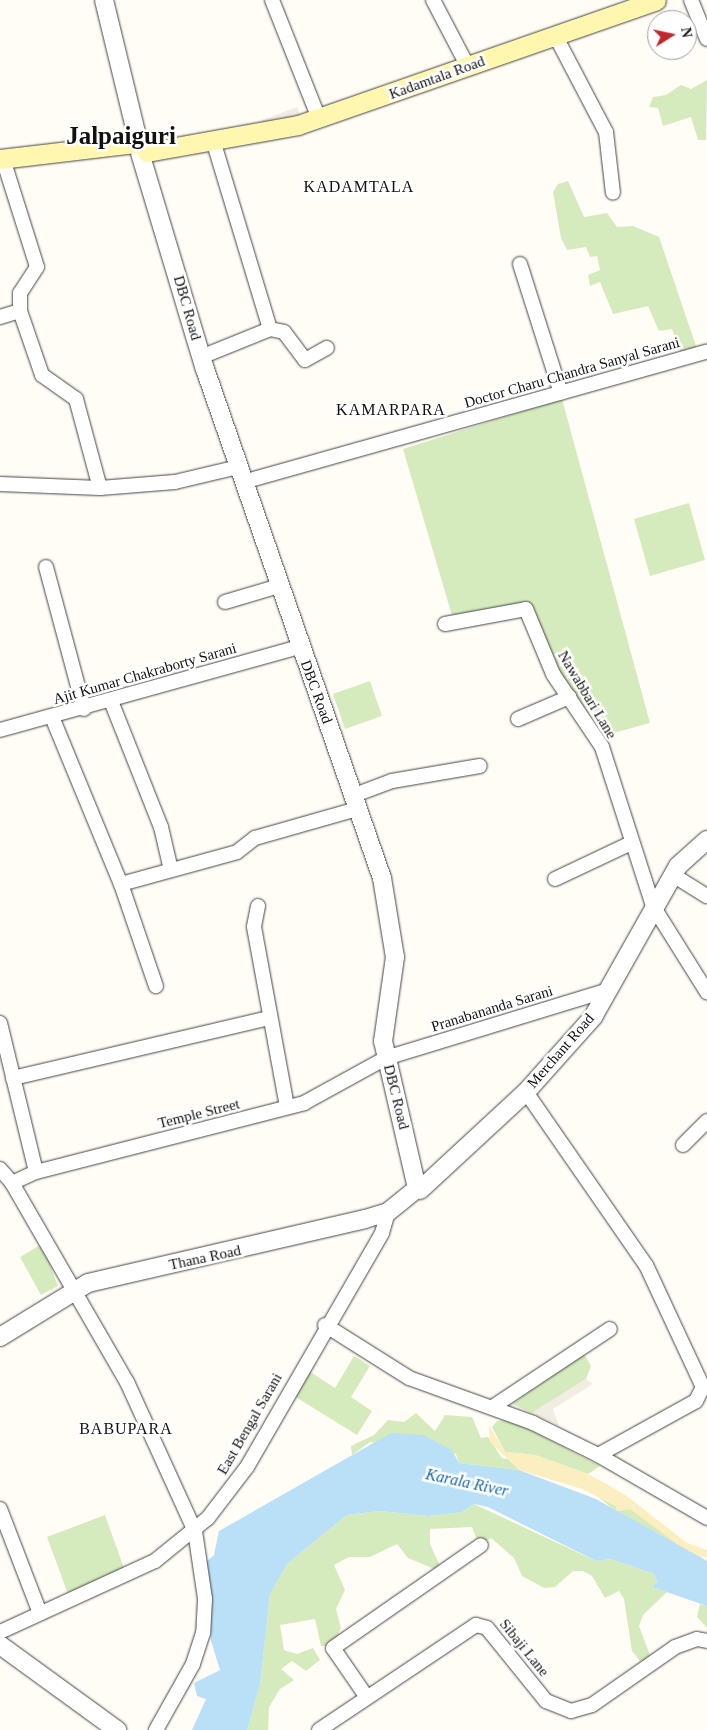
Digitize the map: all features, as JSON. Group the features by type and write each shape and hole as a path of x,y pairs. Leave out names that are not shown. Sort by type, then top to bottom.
{"main road":[{"name":"Kadamtala Road","path":"1,159 105,148 142,147 213,140 319,119 656,0"}],"street":[{"path":"104,0 142,147"},
{"path":"110,0 142,147"},
{"path":"272,0 319,119"},
{"path":"433,0 468,67"},
{"path":"691,0 707,39"},
{"path":"555,35 606,132 613,193"},
{"path":"213,140 270,329"},
{"name":"DBC Road","path":"142,147 201,357 299,647 382,878 394,940 394,972 382,1026 386,1058 417,1188"},
{"path":"1,159 36,267 20,293 20,311 42,376 76,399 100,488"},
{"path":"520,264 561,393"},
{"path":"0,317 20,311"},
{"path":"201,357 270,329 284,332 305,360 326,348"},
{"name":"Doctor Charu Chandra Sanyal Sarani","path":"0,484 100,488 241,475 561,393 707,352"},
{"path":"46,567 84,709"},
{"path":"225,602 279,586"},
{"name":"Nawabbari Lane","path":"445,624 526,609 553,674 602,746 654,906 706,988"},
{"name":"Ajit Kumar Chakraborty Sarani","path":"0,730 84,709 299,647"},
{"path":"518,719 569,696"},
{"path":"110,701 163,834 171,870"},
{"path":"52,717 120,884 156,986"},
{"path":"120,884 238,852 255,838 354,803 392,781 480,766"},
{"name":"Merchant Road","path":"417,1188 440,1172 526,1092 593,1017 672,875 707,840"},
{"path":"555,879 632,843"},
{"path":"672,875 707,896"},
{"path":"258,906 254,927 269,1018 287,1107"},
{"name":"Pranabananda Sarani","path":"386,1058 608,990"},
{"path":"13,1078 269,1018"},
{"path":"0,1023 36,1172"},
{"name":"Temple Street","path":"12,1183 36,1172 287,1107 340,1087 386,1058"},
{"path":"526,1092 646,1265 703,1387 696,1401 598,1455"},
{"path":"683,1145 707,1121"},
{"path":"412,1161 425,1172 440,1172"},
{"path":"0,1170 12,1183 127,1382 195,1531 204,1599 203,1633 193,1664 156,1730"},
{"name":"Thana Road","path":"0,1337 75,1290 101,1279 225,1254 388,1212 417,1188"},
{"name":"East Bengal Sarani","path":"0,1632 155,1561 195,1531 247,1467 325,1325 382,1233 388,1212"},
{"path":"325,1325 410,1378 494,1406 598,1455 707,1518"},
{"path":"494,1406 610,1329"},
{"path":"621,1468 707,1528"},
{"path":"0,1509 40,1613"},
{"path":"366,1696 333,1648 482,1545"},
{"name":"Sibaji Lane","path":"319,1730 366,1696 479,1625 487,1628 546,1701 571,1711 592,1705 675,1647 697,1639 707,1641"},
{"path":"0,1645 117,1730"}],"green space":[{"path":"707,80 706,140 698,140 691,117 663,126 658,108 649,107 653,97 666,95 681,85 691,89"},
{"path":"568,181 584,217 607,213 617,227 633,226 659,237 697,349 681,353 672,329 659,331 648,306 613,314 600,282 590,286 588,275 600,270 597,256 590,257 586,247 567,250 561,238 553,192 558,184"},
{"path":"562,399 650,723 606,735 555,671 555,658 544,645 528,601 453,619 403,449"},
{"path":"689,503 705,560 650,576 634,519"},
{"path":"370,681 382,716 345,729 333,694"},
{"path":"44,1243 55,1262 50,1265 58,1286 41,1295 20,1257"},
{"path":"584,1354 591,1366 586,1379 532,1413 512,1404"},
{"path":"354,1356 370,1366 351,1397 372,1411 357,1435 294,1396 309,1371 335,1388"},
{"path":"416,1413 435,1431 445,1415 472,1417 481,1438 488,1437 502,1458 513,1460 519,1470 459,1463 456,1454 370,1442 352,1455 351,1446 374,1435 388,1420 404,1422"},
{"path":"510,1420 600,1466 588,1474 535,1455 505,1452 492,1427 497,1421"},
{"path":"598,1497 616,1506 617,1511 630,1509 707,1561 616,1511"},
{"path":"474,1504 596,1561 611,1559 654,1574 657,1582 652,1587 667,1592 643,1615 639,1626 651,1658 640,1661 632,1651 624,1599 619,1591 605,1598 592,1576 583,1571 573,1571 555,1587 544,1588 522,1576 514,1558 491,1538 479,1545 472,1527 430,1529 430,1544 441,1568 437,1570 408,1558 397,1544 370,1557 349,1557 334,1565 345,1590 336,1609 341,1628 336,1639 331,1646 321,1646 315,1619 280,1625 284,1650 297,1654 313,1648 320,1660 306,1671 292,1661 281,1669 294,1680 280,1689 269,1707 268,1730 247,1730 260,1685 270,1594 288,1563 347,1515 380,1511 428,1516 462,1512"},
{"path":"105,1515 125,1571 68,1594 47,1537"},
{"path":"700,1604 707,1606 707,1628 697,1617"}],"sand":[{"path":"489,1425 505,1452 535,1455 588,1474 624,1494 687,1543 707,1550 707,1558 689,1553 630,1509 616,1511 616,1506 582,1489 519,1470 490,1442"}],"shaded area":[{"path":"297,107 301,117 263,126 262,120"},
{"path":"586,1379 593,1384 553,1409 559,1426 532,1413"}],"water":[{"name":"Karala River","path":"391,1433 423,1435 452,1450 459,1463 519,1470 596,1499 707,1561 707,1606 652,1587 657,1582 654,1574 611,1559 596,1561 488,1507 474,1504 462,1512 428,1516 380,1511 347,1515 288,1563 270,1594 260,1685 247,1730 192,1730 206,1699 197,1696 194,1683 220,1670 211,1641 206,1562 214,1555 219,1531"}],"district":[{"name":"Jalpaiguri","path":"121,136"},
{"name":"KADAMTALA","path":"359,187"},
{"name":"KAMARPARA","path":"391,410"},
{"name":"BABUPARA","path":"126,1429"}]}
